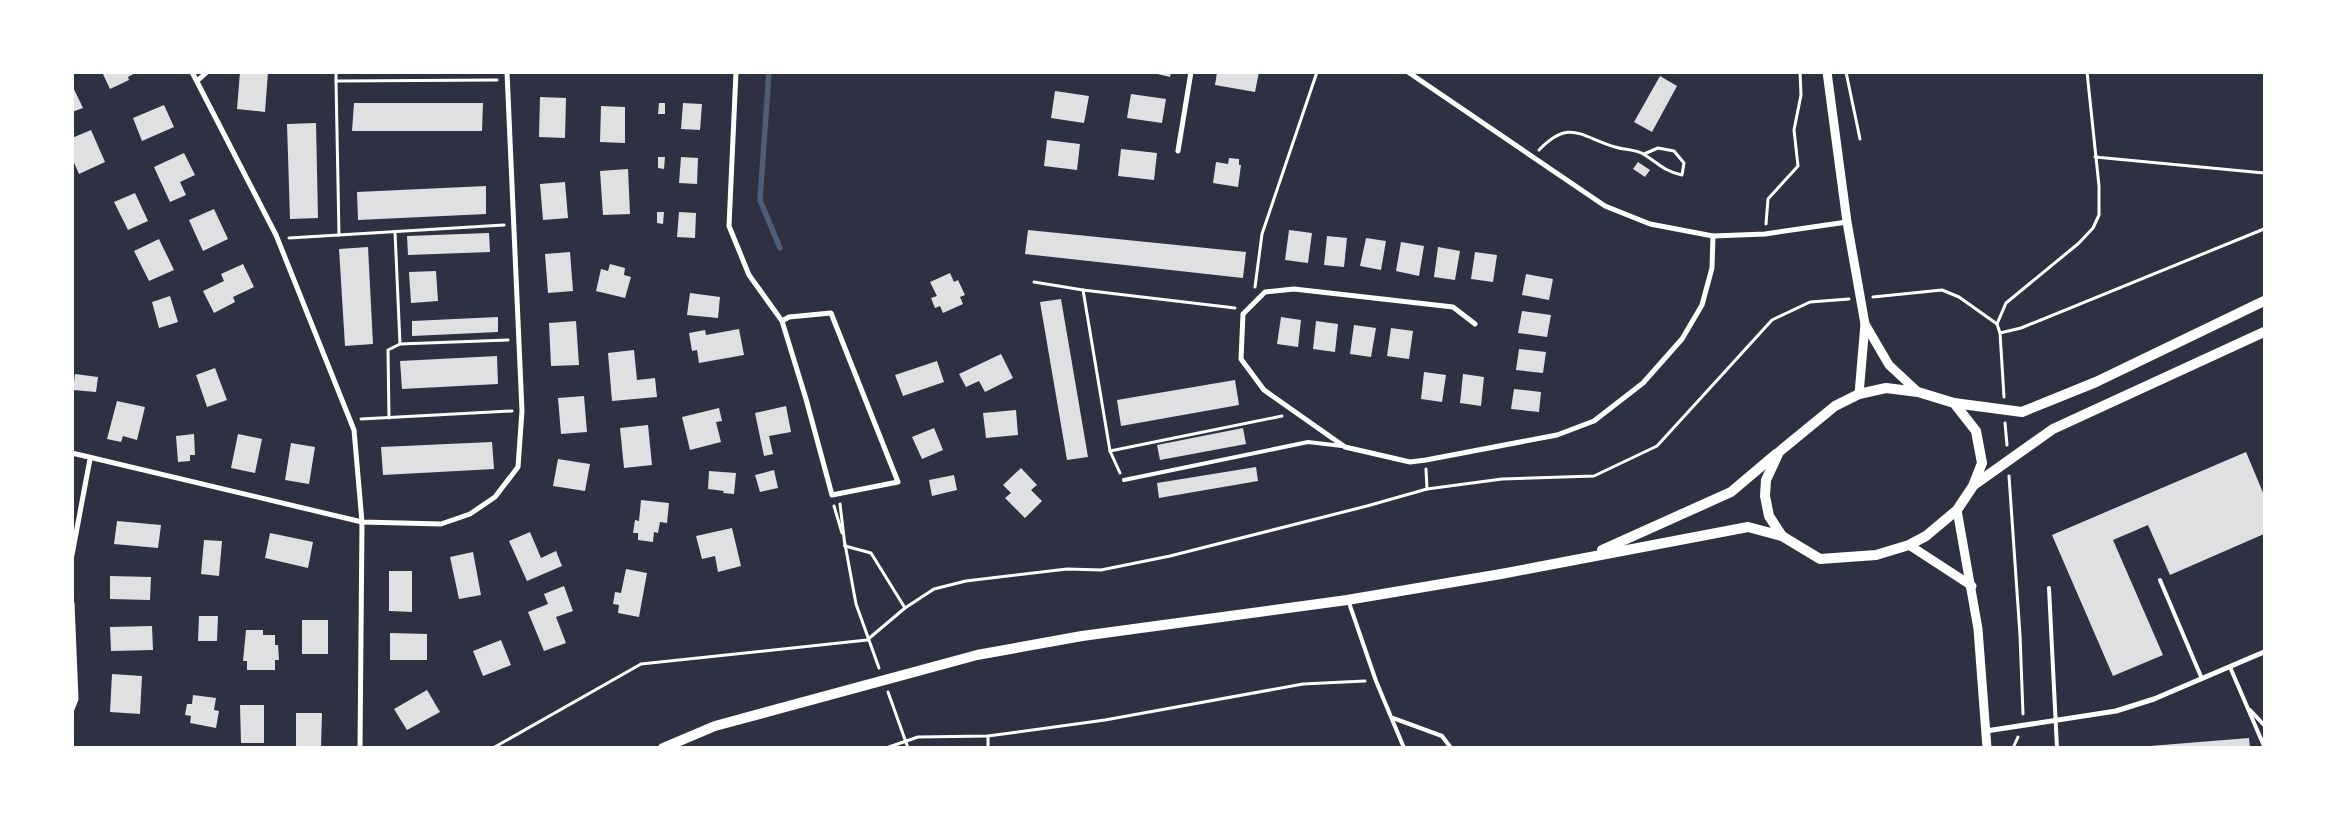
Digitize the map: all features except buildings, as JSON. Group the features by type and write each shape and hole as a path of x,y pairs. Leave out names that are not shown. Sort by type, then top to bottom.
{"main road":[{"path":"1587,557 1731,492 1835,406 1859,394 1886,388 1918,392 1954,403 2022,412 2096,382 2264,301"},
{"path":"1973,486 2053,429 2264,332"},
{"path":"663,748 715,726 977,655 1082,636 1347,600 1501,574 1748,527 1782,536 1820,559 1876,555 1909,545 1937,528 1957,510 1973,486 1982,463 1976,431 1954,403"},
{"path":"1779,452 1766,480 1765,496 1769,516 1782,536"}],"street":[{"path":"192,72 277,239 354,430 362,522 360,748"},
{"path":"197,81 207,72"},
{"path":"72,453 90,459 362,522 441,524 470,514 496,496 518,466 522,411 507,72"},
{"path":"736,72 730,226 749,275 782,321 806,399 832,495 898,482 831,313 789,317 782,321"},
{"path":"1178,151 1191,72"},
{"path":"1408,72 1605,206 1650,224 1713,236 1765,234 1847,222"},
{"path":"1827,72 1847,222 1865,324 1859,394"},
{"path":"1474,324 1453,307 1294,289 1265,292 1243,314 1241,359 1264,390 1345,447 1410,462 1557,435 1594,421 1643,383 1682,339 1702,305 1712,268 1713,236"},
{"path":"1865,324 1889,365 1918,392"},
{"path":"72,555 90,459"},
{"path":"1957,510 1972,586 1981,652 1987,748"},
{"path":"1909,545 1972,586"},
{"path":"72,603 76,699 72,709"},
{"path":"1985,731 2056,722 2116,711 2154,699 2264,652"}],"lane":[{"path":"1124,480 1308,442 1345,447"},
{"path":"2160,580 2202,679"},
{"path":"2049,588 2057,748"},
{"path":"1347,600 1376,681 1404,748"},
{"path":"2230,667 2264,746"},
{"path":"2248,708 2264,725"},
{"path":"1393,718 1442,736 1451,748"}],"path":[{"path":"336,72 339,235"},
{"path":"1252,305 1262,234 1317,72"},
{"path":"1765,234 1768,199 1798,166 1794,130 1801,95 1800,72"},
{"path":"1846,72 1860,138"},
{"path":"2002,371 1998,324 2006,303 2079,243 2093,228 2099,215 2088,72"},
{"path":"336,81 507,80"},
{"path":"1533,157 1552,136 1570,131 1615,147 1644,154 1657,165 1672,173 1682,175 1684,163 1674,151 1658,148 1644,154"},
{"path":"2095,157 2264,173"},
{"path":"277,239 513,224"},
{"path":"2000,333 2021,328 2264,229"},
{"path":"395,232 400,344"},
{"path":"1034,282 1083,290 1247,310"},
{"path":"1083,290 1110,451 1124,480"},
{"path":"1867,297 1942,290 1958,297 1998,324"},
{"path":"493,748 641,664 867,640 905,608 934,590 966,581 1067,569 1101,570 1170,556 1427,489 1502,479 1594,476 1657,446 1772,320 1810,302 1857,298"},
{"path":"389,418 388,350 400,344 519,340"},
{"path":"350,420 522,411"},
{"path":"1110,451 1297,413"},
{"path":"1426,460 1427,489"},
{"path":"832,495 845,546 856,604"},
{"path":"845,546 871,553 905,608"},
{"path":"2014,559 2020,635 2023,726"},
{"path":"886,748 918,737 988,736 1105,720 1303,684 1376,681"},
{"path":"988,736 988,748"}],"waterway":[{"path":"769,72 760,200 780,248"}]}
